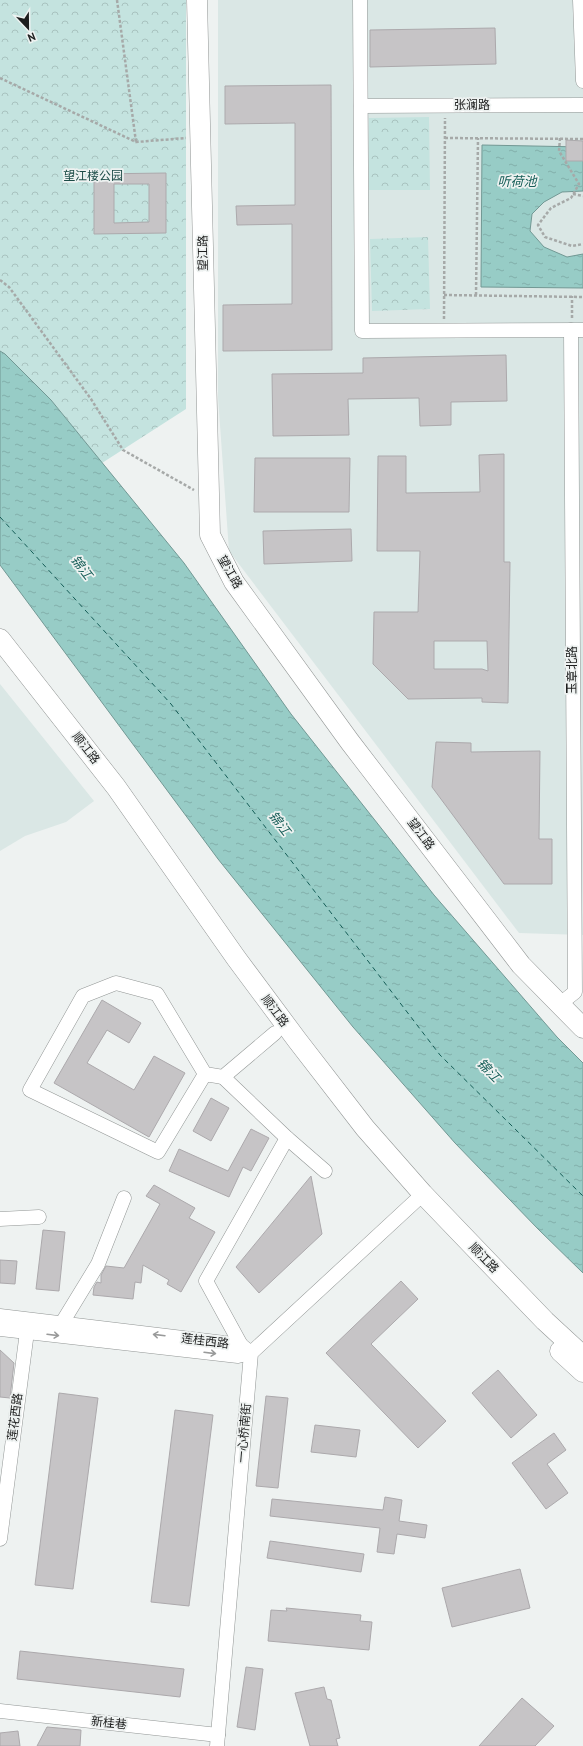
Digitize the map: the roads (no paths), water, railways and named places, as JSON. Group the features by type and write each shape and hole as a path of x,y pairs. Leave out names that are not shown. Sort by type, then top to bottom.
{"main road":[{"name":"望江路","path":"197,0 210,535 234,582 350,742 521,965 583,1028"},
{"name":"顺江路","path":"0,639 116,787 186,889 297,1040 419,1199 536,1330 583,1372"},
{"name":"顺江路","path":"0,659 106,794 187,912 275,1033 359,1139 419,1199 583,1356"}],"street":[{"path":"360,0 362,331 577,330"},
{"path":"580,0 583,81"},
{"name":"张澜路","path":"361,106 583,105"},
{"name":"玉章北路","path":"560,1004 574,992 578,896 577,330"},
{"path":"116,983 157,994 205,1074 158,1152 30,1090 83,996 116,983"},
{"path":"223,1076 275,1033"},
{"path":"205,1074 223,1076 287,1138 325,1171"},
{"path":"287,1138 206,1281 246,1349 419,1199"},
{"path":"62,1323 98,1264 124,1198"},
{"path":"0,1219 39,1217"},
{"name":"莲桂西路","path":"0,1316 27,1326 238,1356 246,1349"},
{"name":"莲桂西路","path":"0,1329 62,1323 246,1349"},
{"name":"莲花西路","path":"0,1539 3,1487 27,1326"},
{"name":"一心桥南街","path":"217,1741 246,1349"},
{"name":"新桂巷","path":"0,1711 217,1741"}],"water":[{"name":"听荷池","path":"482,145 583,147 583,191 562,192 544,202 532,214 530,231 544,247 567,257 583,254 583,288 481,287"},
{"name":"锦江","path":"0,351 5,354 51,400 184,563 291,714 434,895 557,1037 583,1063 583,1273 455,1143 353,1027 218,859 0,565"}],"park label":[{"name":"望江楼公园","path":"93,176"}]}
